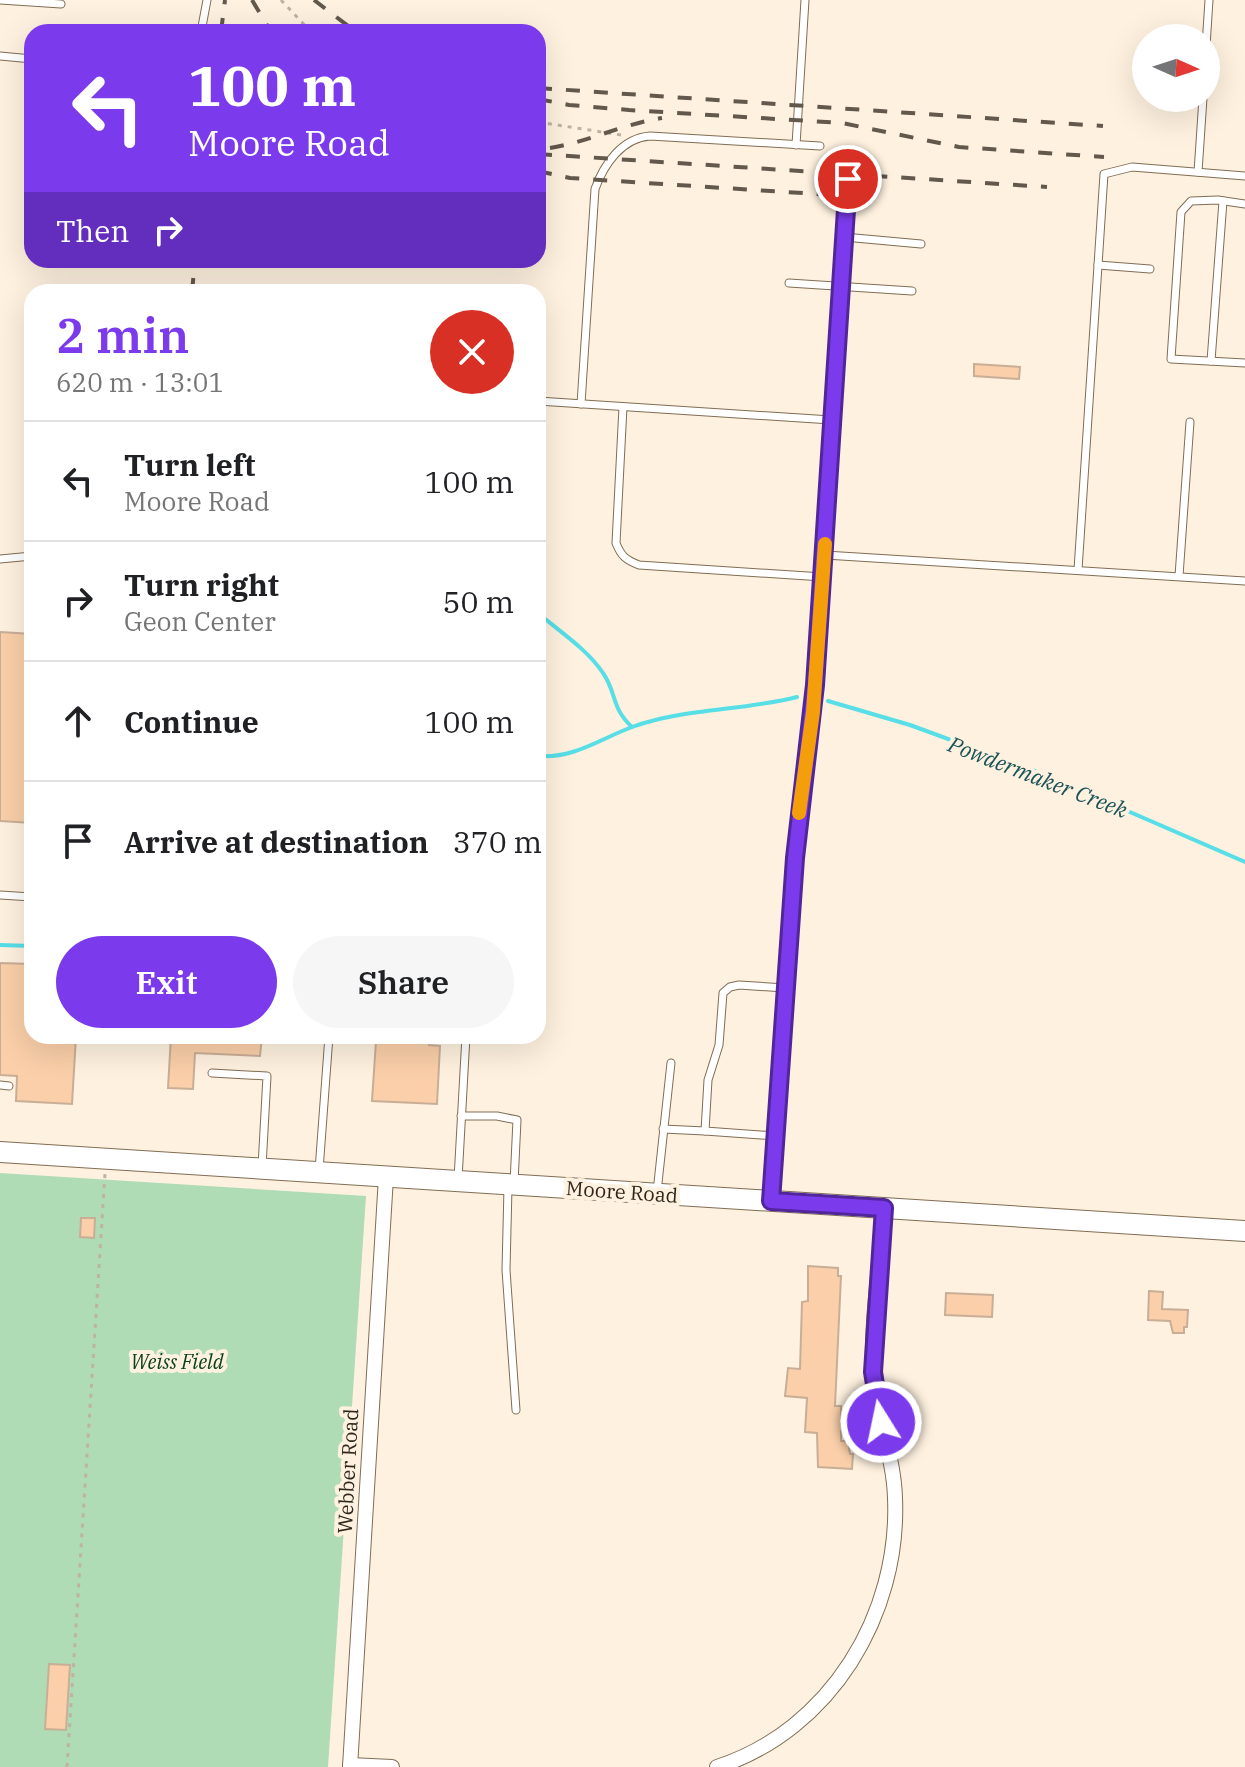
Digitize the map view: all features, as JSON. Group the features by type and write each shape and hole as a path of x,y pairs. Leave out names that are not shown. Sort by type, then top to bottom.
{"street":[{"path":"771,1201 785,988"},
{"name":"Moore Road","path":"0,1152 1245,1231"},
{"name":"Webber Road","path":"350,1766 386,1177"},
{"path":"717,1767 771,1743 805,1716 830,1691 862,1647 880,1607 890,1573 896,1530 895,1494 873,1372 884,1208"},
{"path":"350,1766 392,1767"}],"lane":[{"path":"0,0 61,4"},
{"path":"202,24 207,0"},
{"path":"796,145 805,0"},
{"path":"1207,24 1209,0"},
{"path":"0,56 24,58"},
{"path":"1198,172 1202,112"},
{"path":"581,404 595,189 612,158 636,137 650,136 820,146"},
{"path":"1078,570 1104,174 1132,167 1245,176"},
{"path":"705,1131 708,1080 719,1045 723,993 739,985 785,988 797,834 813,712 848,179"},
{"path":"1245,204 1191,201 1181,212 1171,359 1245,363"},
{"path":"1211,361 1223,201"},
{"path":"844,237 921,244"},
{"path":"1098,265 1150,269"},
{"path":"789,283 912,291"},
{"path":"546,402 831,420"},
{"path":"623,407 616,543 627,561 639,565 823,577"},
{"path":"1179,576 1190,422"},
{"path":"825,555 1245,581"},
{"path":"0,559 24,557"},
{"path":"0,895 24,896"},
{"path":"319,1172 328,1044"},
{"path":"458,1182 466,1044"},
{"path":"657,1194 671,1063"},
{"path":"212,1073 267,1076 262,1169"},
{"path":"461,1116 497,1116 517,1120 506,1270 516,1410"},
{"path":"663,1129 775,1136"}],"path":[{"path":"281,0 304,24"},
{"path":"546,123 636,137"},
{"path":"67,1767 107,1159"},
{"path":"72,1691 80,1691"}],"green space":[{"name":"Weiss Field","path":"0,1173 366,1196 328,1767 0,1767"}],"building":[{"path":"974,364 1020,367 1019,379 974,376"},
{"path":"0,632 24,634 24,822 0,821"},
{"path":"0,963 24,964 24,1044 76,1044 72,1104 16,1101 17,1076 0,1075"},
{"path":"171,1044 261,1044 260,1056 195,1053 193,1089 168,1088"},
{"path":"376,1044 440,1046 437,1104 372,1101"},
{"path":"81,1218 95,1218 94,1238 80,1237"},
{"path":"808,1266 838,1268 838,1276 841,1276 835,1406 841,1406 841,1441 848,1441 850,1454 853,1454 852,1469 818,1467 817,1433 805,1432 807,1398 785,1396 788,1368 800,1369 802,1302 808,1301"},
{"path":"1149,1291 1163,1292 1162,1309 1188,1310 1184,1333 1173,1333 1170,1321 1148,1320"},
{"path":"946,1293 993,1295 992,1317 945,1315"},
{"path":"49,1664 70,1665 66,1730 45,1729"}],"waterway":[{"path":"546,620 596,664 607,680 617,707 632,727"},
{"name":"Powdermaker Creek","path":"546,756 575,751 652,721 797,697"},
{"name":"Powdermaker Creek","path":"828,701 910,725 1033,770 1245,862"},
{"name":"Powdermaker Creek","path":"0,945 24,946"}],"railway":[{"path":"222,24 225,0"},
{"path":"252,0 266,24"},
{"path":"314,0 346,24"},
{"path":"546,89 1103,126"},
{"path":"546,101 629,110 842,123 959,147 1104,157"},
{"path":"550,148 662,118"},
{"path":"546,155 1047,187"},
{"path":"546,173 570,178 832,195"},
{"path":"193,284 194,268"}],"slow traffic":[{"path":"799,813 813,712 825,544"}],"route":[{"path":"848,179 825,555 813,712 795,858 771,1201 884,1208 873,1372 881,1422"}]}
